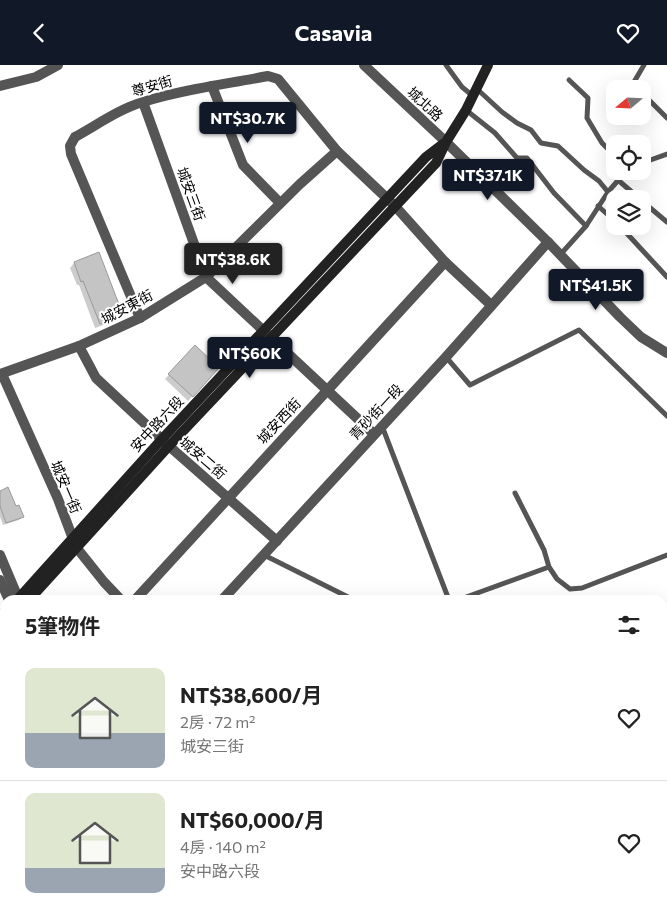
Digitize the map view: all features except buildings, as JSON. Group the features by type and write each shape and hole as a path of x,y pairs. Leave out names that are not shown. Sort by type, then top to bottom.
{"street":[{"path":"0,86 36,77 58,65"},
{"name":"城北路","path":"364,65 548,242 641,337 667,353"},
{"name":"安中路六段","path":"165,442 271,338 436,163 446,142 466,110 488,65"},
{"name":"尊安街","path":"140,318 71,154 70,146 75,137 130,107 143,102 172,94 268,76 278,79 336,151 395,206 444,262 490,305"},
{"path":"212,87 242,165 280,203"},
{"name":"城安三街","path":"143,102 206,277 327,390 378,430"},
{"name":"安中路六段","path":"22,595 74,542 165,442 263,330 426,157 446,142"},
{"name":"城安東街","path":"1,374 79,346 140,318 206,277 280,203 336,151"},
{"name":"青砂街一段","path":"227,595 446,357 490,305 548,242"},
{"name":"城安西街","path":"140,595 444,262"},
{"name":"城安二街","path":"79,346 96,378 277,541"},
{"name":"城安一街","path":"1,374 74,542 104,582 117,595"},
{"path":"0,555 16,595"},
{"path":"0,580 14,595"}],"lane":[{"path":"446,65 462,87 475,93 517,123 531,130 541,143 558,146 606,190"},
{"path":"635,80 644,65"},
{"path":"569,80 588,98 587,118 606,147"},
{"path":"651,102 667,117"},
{"path":"466,110 494,133 517,158 527,158 554,193 586,226"},
{"path":"651,160 667,154"},
{"path":"610,190 618,181 629,190"},
{"path":"560,255 586,226 606,195"},
{"path":"598,206 606,213"},
{"path":"651,208 667,222"},
{"path":"628,235 667,277"},
{"path":"446,357 470,385 579,330 667,416"},
{"path":"378,430 447,595"},
{"path":"515,493 544,550 549,567 557,579 570,589 582,588 667,555"},
{"path":"264,555 344,595"},
{"path":"472,595 549,567"}]}
